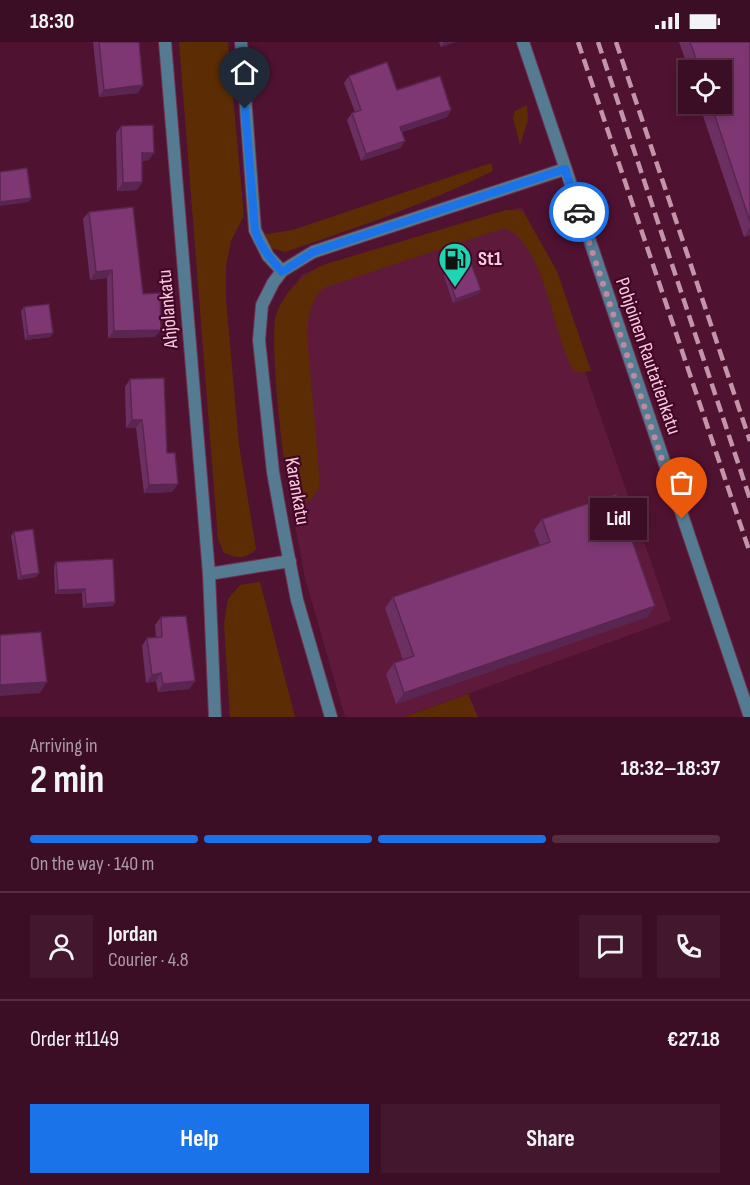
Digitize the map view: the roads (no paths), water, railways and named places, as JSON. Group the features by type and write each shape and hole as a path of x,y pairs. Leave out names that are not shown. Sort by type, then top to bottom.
{"street":[{"name":"Ahjolankatu","path":"165,42 209,574 215,717"},
{"path":"241,42 255,230 259,243 282,272"},
{"name":"Pohjoinen Rautatienkatu","path":"523,42 750,717"},
{"name":"Karankatu","path":"331,717 297,600 273,472 259,340 262,305 273,283 282,272 313,252 565,169"},
{"path":"209,574 290,561"}],"railway":[{"path":"578,42 750,553"},
{"path":"598,42 750,499"},
{"path":"616,42 750,441"}],"place":[{"name":"St1","path":"455,288"},
{"name":"Lidl","path":"682,519"}]}
